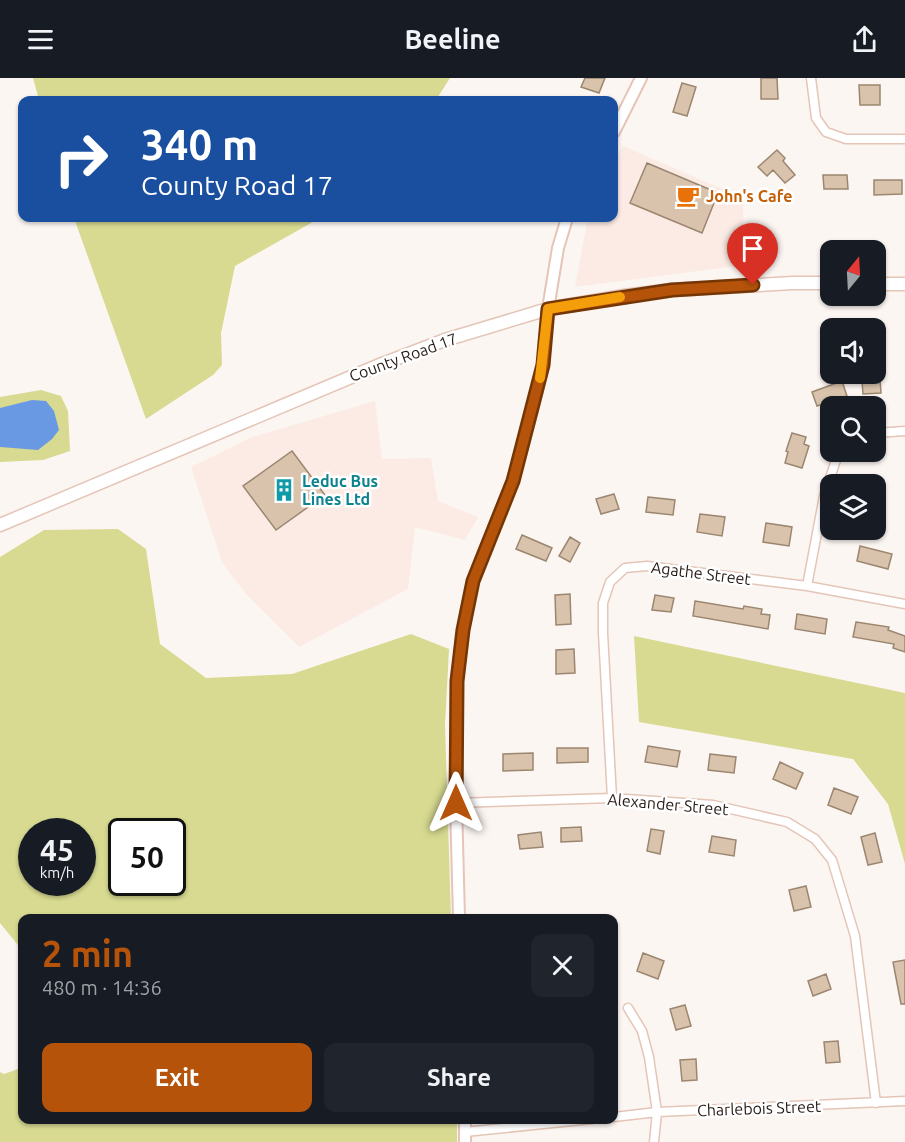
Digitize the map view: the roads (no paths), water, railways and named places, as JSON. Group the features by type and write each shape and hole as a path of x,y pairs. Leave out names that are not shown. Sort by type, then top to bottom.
{"main road":[{"path":"618,124 641,78"},
{"path":"459,914 456,803 457,681 463,630 473,581 513,481 543,365 548,309 558,248 566,222"},
{"name":"County Road 17","path":"0,525 382,364 445,340 548,309 672,290 820,283"},
{"path":"886,284 905,284"}],"street":[{"path":"811,78 816,118 826,132 846,139 905,139"},
{"path":"886,432 905,431"},
{"path":"807,585 824,496 835,462"},
{"name":"Agathe Street","path":"612,798 603,603 610,582 625,568 647,566 807,585 905,604"},
{"name":"Alexander Street","path":"456,803 612,798 713,805 752,812 787,822 815,839 832,860 855,936 876,1103"},
{"path":"628,1008 642,1031 648,1058 657,1113 654,1142"},
{"name":"Charlebois Street","path":"618,1117 905,1101"},
{"path":"465,1137 557,1124"}],"water":[{"path":"32,400 46,401 54,411 59,430 38,450 0,447 0,408"}],"place":[{"name":"John's Cafe","path":"688,196"},
{"name":"Leduc Bus Lines Ltd","path":"284,490"}]}
